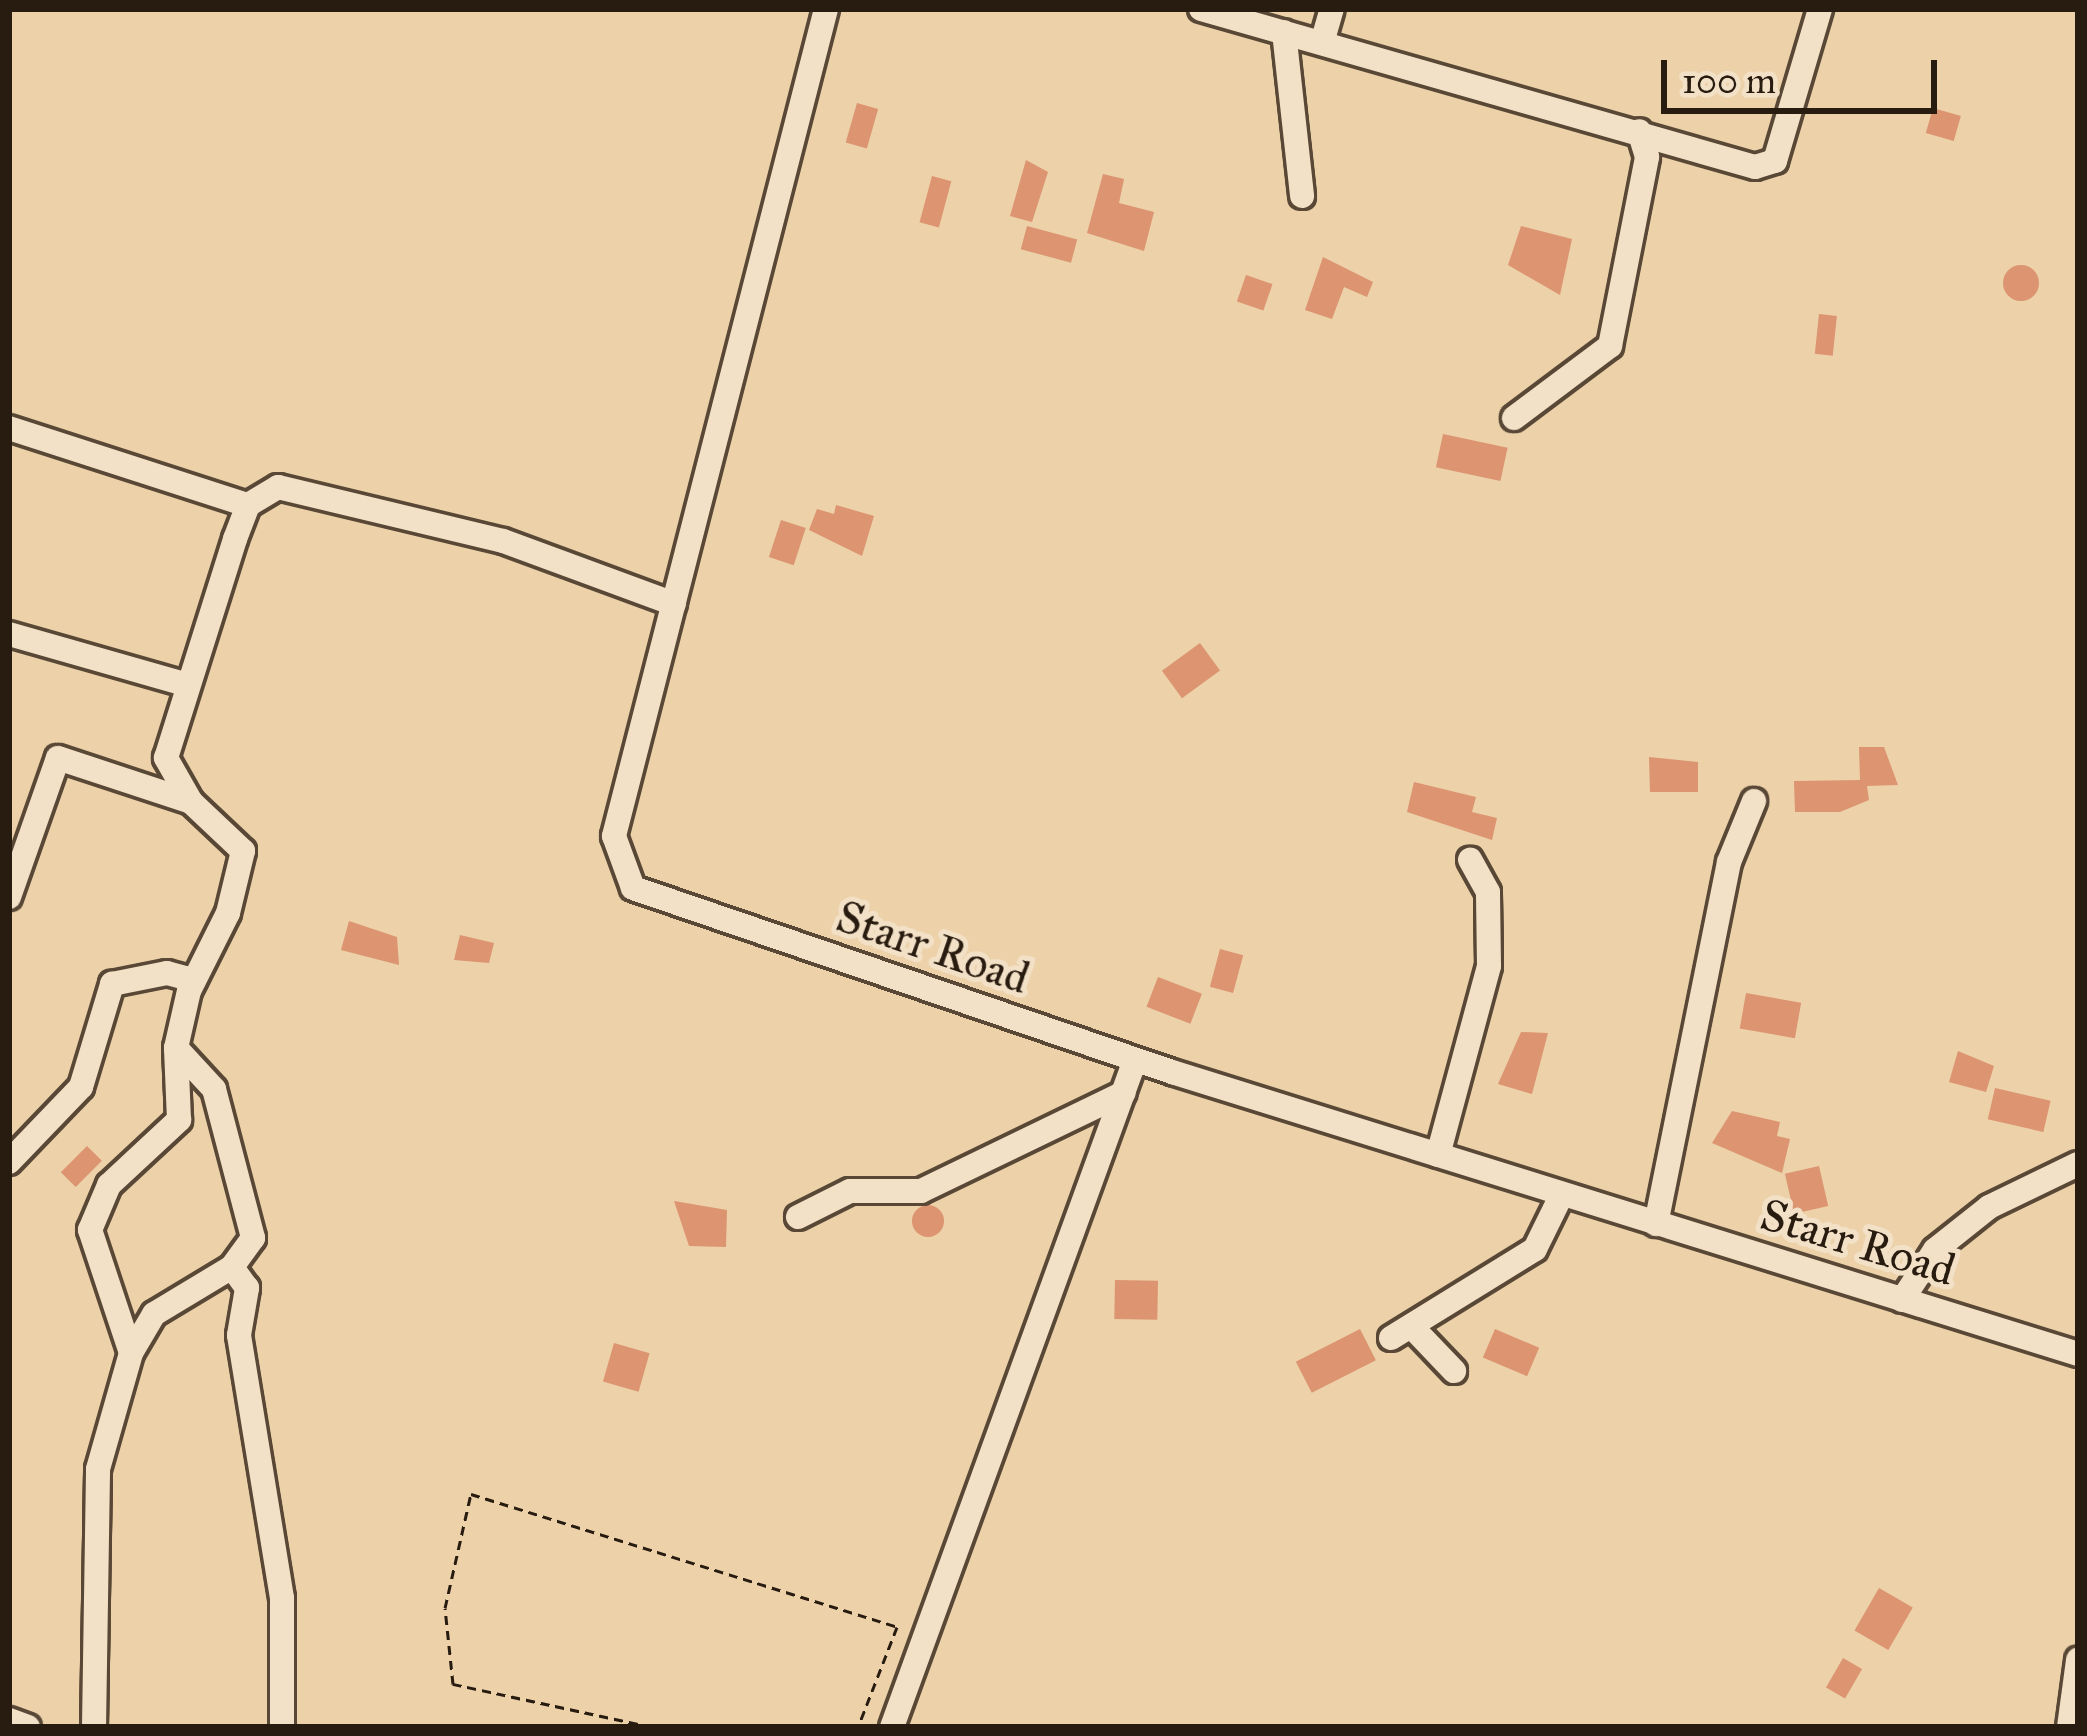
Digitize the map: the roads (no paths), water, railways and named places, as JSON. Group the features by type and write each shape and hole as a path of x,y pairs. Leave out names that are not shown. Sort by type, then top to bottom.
{"street":[{"name":"Starr Road","path":"826,9 614,836 633,888 1135,1060 2078,1354"},
{"path":"1201,9 1755,167 1775,161 1820,9"},
{"path":"1322,43 1332,9"},
{"path":"1284,32 1303,196"},
{"path":"1514,418 1610,346 1645,176 1639,131"},
{"path":"9,428 248,505"},
{"path":"131,1353 90,1230 109,1185 178,1120 176,1048 194,980 228,913 243,851 191,802 166,758 248,505 278,487 503,541 674,604"},
{"path":"9,634 188,686"},
{"path":"9,897 58,758 191,802"},
{"path":"1656,1224 1729,862 1754,801"},
{"path":"1438,1155 1489,966 1488,892 1470,860"},
{"path":"9,1162 81,1087 112,984 167,973 194,980"},
{"path":"94,1727 98,1469 131,1353 154,1313 232,1267 253,1238 214,1089 176,1048"},
{"path":"892,1727 1135,1060"},
{"path":"798,1217 850,1191 921,1192 1124,1093"},
{"path":"1902,1300 1935,1250 1989,1207 2078,1164"},
{"path":"1454,1371 1401,1332 1535,1249 1562,1194"},
{"path":"232,1267 247,1288 239,1335 278,1556 282,1727"},
{"path":"2068,1727 2078,1660"},
{"path":"9,1720 28,1727"}]}
